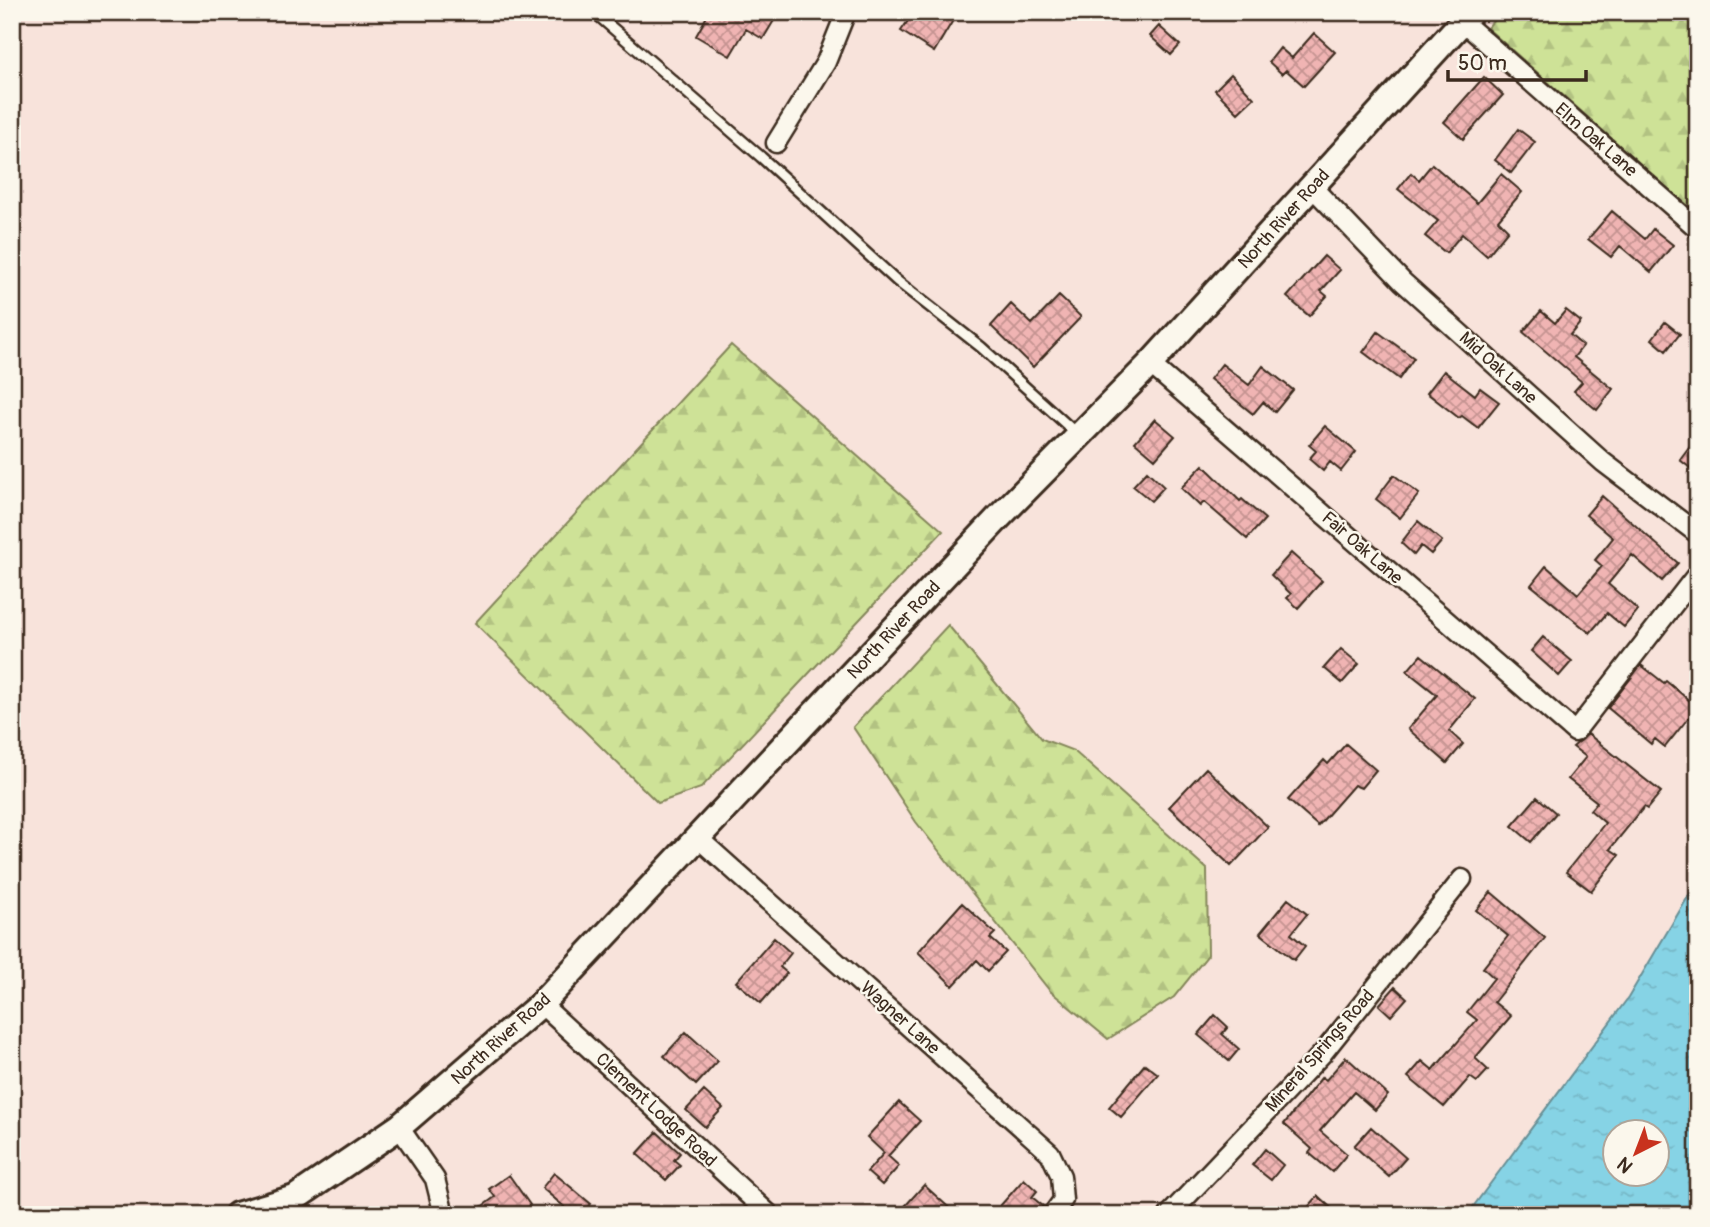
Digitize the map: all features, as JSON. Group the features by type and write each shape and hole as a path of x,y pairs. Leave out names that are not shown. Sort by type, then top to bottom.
{"street":[{"path":"776,143 826,62 846,12"},
{"name":"North River Road","path":"237,1215 296,1206 399,1127 541,1004 1078,435 1150,364 1467,17"},
{"name":"Elm Oak Lane","path":"1467,17 1698,229"},
{"name":"Mid Oak Lane","path":"1312,187 1413,291 1603,462 1698,534"},
{"name":"Fair Oak Lane","path":"1150,364 1575,732 1698,573"},
{"name":"Wagner Lane","path":"698,838 1050,1153 1061,1176 1063,1200 1052,1215"},
{"name":"Mineral Springs Road","path":"1169,1215 1322,1054 1462,879"},
{"name":"Clement Lodge Road","path":"541,1004 771,1215"},
{"path":"399,1127 435,1179 444,1215"}],"lane":[{"path":"594,12 761,157 897,281 981,347 1078,435"}],"green space":[{"path":"1501,12 1698,12 1698,215 1487,28"},
{"path":"731,345 943,531 701,788 658,803 475,623"},
{"path":"948,625 1042,739 1074,751 1207,869 1208,955 1174,997 1108,1039 1050,991 916,822 853,727"}],"water":[{"path":"1698,880 1698,1215 1467,1215 1628,998"}],"building":[{"path":"704,12 779,12 763,39 746,29 730,56 696,36 706,18"},
{"path":"914,12 958,12 934,52 901,31"},
{"path":"1159,26 1180,45 1171,55 1150,36"},
{"path":"1314,33 1335,52 1304,86 1286,70 1282,74 1269,62 1280,48 1292,58"},
{"path":"1231,74 1254,98 1238,113 1215,90"},
{"path":"1484,77 1503,95 1463,139 1444,122"},
{"path":"1518,129 1535,142 1511,173 1495,160"},
{"path":"1432,164 1477,203 1501,174 1522,192 1498,220 1508,230 1487,256 1462,234 1446,253 1425,236 1438,221 1398,189 1411,173 1419,180"},
{"path":"1612,211 1645,239 1653,229 1673,245 1651,272 1620,246 1611,257 1588,239"},
{"path":"1324,256 1340,270 1321,291 1327,296 1309,316 1287,297"},
{"path":"1059,296 1081,317 1033,367 991,326 1011,304 1032,324"},
{"path":"1566,310 1581,322 1570,335 1583,346 1574,357 1613,389 1597,410 1574,391 1582,382 1523,332 1541,311 1555,323"},
{"path":"1665,322 1680,334 1666,351 1652,339"},
{"path":"1378,332 1414,358 1399,379 1363,352"},
{"path":"1222,364 1249,385 1263,366 1293,390 1275,412 1263,402 1253,414 1210,379"},
{"path":"1444,371 1475,395 1480,388 1499,402 1478,428 1462,416 1459,418 1427,393"},
{"path":"1155,419 1175,436 1155,459 1135,442"},
{"path":"1325,426 1356,452 1341,471 1330,462 1323,471 1309,459 1316,451 1309,445"},
{"path":"1698,436 1698,474 1680,460"},
{"path":"1203,465 1240,501 1242,499 1265,519 1247,539 1204,502 1200,506 1181,488"},
{"path":"1147,471 1164,487 1151,501 1133,486"},
{"path":"1394,475 1419,494 1400,518 1376,499"},
{"path":"1602,496 1678,563 1662,581 1632,555 1608,584 1638,610 1624,627 1607,613 1590,633 1531,585 1546,566 1578,594 1602,566 1595,560 1613,538 1586,515"},
{"path":"1418,521 1442,541 1431,554 1421,546 1414,555 1401,543"},
{"path":"1291,553 1322,581 1298,608 1287,598 1291,594 1271,575"},
{"path":"1543,637 1572,661 1559,676 1531,651"},
{"path":"1341,649 1359,664 1342,683 1324,668"},
{"path":"1421,655 1475,699 1449,731 1463,744 1447,763 1408,729 1437,695 1407,671"},
{"path":"1641,665 1664,683 1666,681 1697,707 1665,747 1655,739 1651,744 1608,708"},
{"path":"1588,734 1661,792 1647,809 1644,807 1610,849 1619,855 1591,891 1566,872 1605,823 1590,810 1597,802 1568,779 1586,757 1573,747"},
{"path":"1346,744 1376,770 1361,788 1354,785 1318,826 1288,800 1324,760 1328,764"},
{"path":"1206,768 1268,827 1231,866 1169,807"},
{"path":"1537,797 1556,813 1531,842 1512,826"},
{"path":"1491,892 1545,938 1494,1002 1511,1016 1475,1058 1488,1070 1477,1082 1470,1077 1444,1107 1408,1077 1422,1061 1433,1070 1477,1020 1467,1012 1494,978 1483,968 1508,936 1476,910"},
{"path":"1288,899 1307,914 1291,934 1305,946 1294,960 1260,933"},
{"path":"962,903 995,933 990,938 1006,952 988,971 977,960 953,986 918,952"},
{"path":"774,938 791,953 780,967 787,973 761,1003 736,982"},
{"path":"1395,987 1407,998 1391,1016 1379,1005"},
{"path":"1215,1015 1228,1027 1222,1034 1239,1049 1229,1061 1198,1035"},
{"path":"686,1032 718,1061 696,1085 664,1056"},
{"path":"1346,1057 1388,1095 1375,1110 1354,1092 1320,1131 1347,1154 1332,1172 1309,1153 1312,1149 1284,1124 1322,1077 1326,1080"},
{"path":"1145,1064 1158,1074 1121,1117 1109,1107"},
{"path":"704,1091 723,1108 705,1127 686,1110"},
{"path":"899,1102 920,1121 888,1156 899,1166 882,1185 867,1172 884,1153 867,1137"},
{"path":"1371,1127 1406,1158 1389,1177 1354,1146"},
{"path":"657,1132 680,1153 674,1160 680,1165 666,1180 637,1154"},
{"path":"1265,1149 1283,1165 1271,1180 1252,1165"},
{"path":"554,1173 591,1204 582,1215 574,1215 542,1188"},
{"path":"509,1175 530,1205 516,1215 470,1215 495,1197 489,1189"},
{"path":"1024,1179 1037,1191 1032,1197 1043,1206 1035,1215 1030,1215 1023,1209 1017,1215 992,1215"},
{"path":"924,1185 957,1215 897,1215"},
{"path":"1318,1196 1339,1215 1301,1215"}]}
